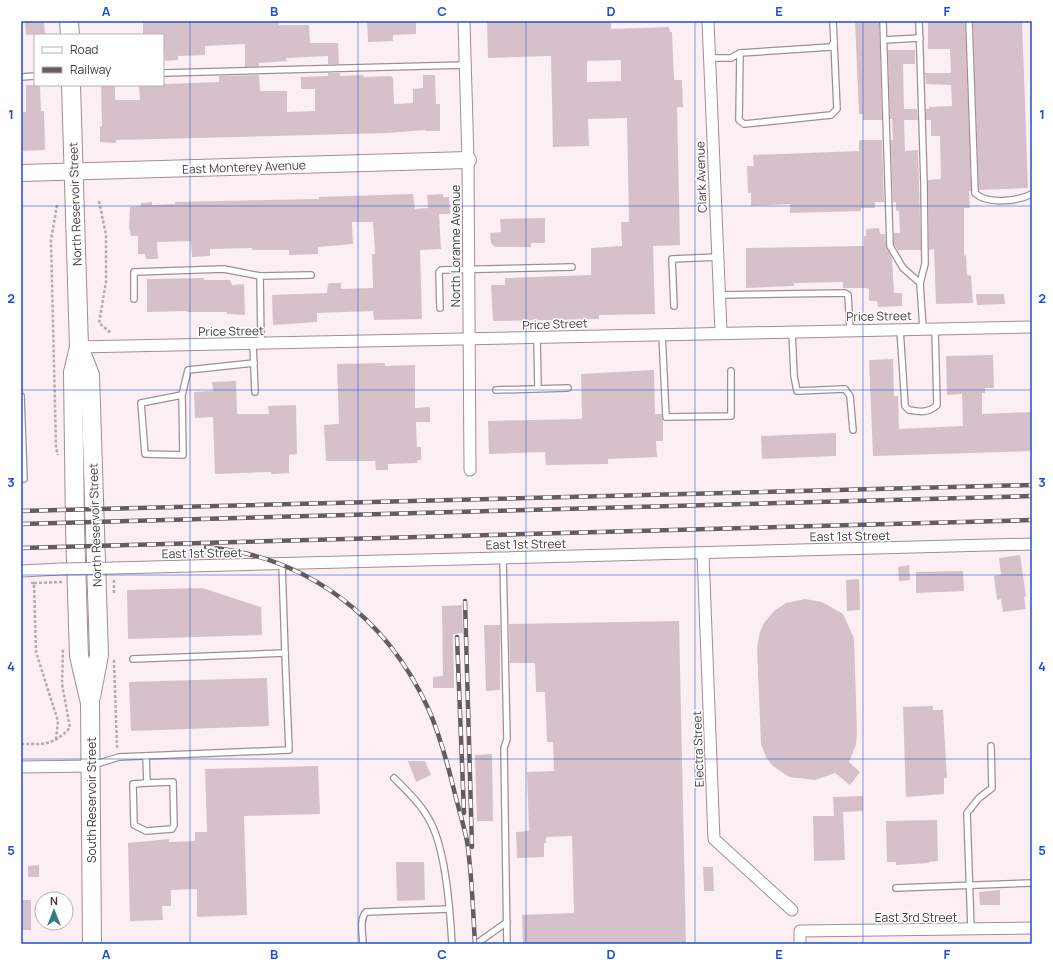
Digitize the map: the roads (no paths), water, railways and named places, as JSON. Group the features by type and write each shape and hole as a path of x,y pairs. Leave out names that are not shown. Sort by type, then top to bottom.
{"main road":[{"path":"69,21 70,34"},
{"name":"North Reservoir Street","path":"72,86 79,347 73,372 75,529 79,656"},
{"name":"North Reservoir Street","path":"79,347 90,375 99,655 90,704"},
{"name":"South Reservoir Street","path":"79,656 90,704 92,944"}],"street":[{"name":"North Loranne Avenue","path":"464,21 468,160 470,470"},
{"name":"Clark Avenue","path":"708,21 721,332"},
{"name":"East Monterey Avenue","path":"21,173 468,160"},
{"name":"Price Street","path":"79,347 721,332 1032,327"},
{"name":"East 1st Street","path":"21,571 1032,544"},
{"name":"Electra Street","path":"703,552 714,839 792,910"},
{"path":"21,767 91,766"},
{"name":"East 3rd Street","path":"800,944 800,931 971,930 1032,928"}],"lane":[{"path":"740,53 739,120 744,124 831,115 837,109 833,21"},
{"path":"883,21 890,246 903,268 920,283"},
{"path":"919,21 925,264 920,283 923,329"},
{"path":"969,21 975,193 980,199 996,200 1024,198 1032,194"},
{"path":"884,40 920,38"},
{"path":"709,58 731,58 740,53 831,47 834,42"},
{"path":"164,73 465,65"},
{"path":"21,77 34,76"},
{"path":"674,306 672,259 718,257"},
{"path":"440,308 439,272 441,270 572,267"},
{"path":"134,299 134,272 224,269 260,276 311,275"},
{"path":"255,392 254,363 257,343 260,276"},
{"path":"720,295 845,293 848,295 850,330"},
{"path":"900,329 905,406 909,410 921,412 931,411 937,405 935,328"},
{"path":"792,331 794,376 797,391 845,390 850,396 853,430"},
{"path":"662,334 666,418 731,416 730,371"},
{"path":"537,337 538,388"},
{"path":"182,395 141,403 145,454 183,454 182,395 188,370 254,363"},
{"path":"496,390 568,388"},
{"path":"21,396 24,479"},
{"path":"503,558 507,739 504,748 507,944"},
{"path":"91,766 119,757 290,750 282,564"},
{"path":"133,659 286,653"},
{"path":"971,930 967,813 979,798 992,788 991,746"},
{"path":"146,756 147,783"},
{"path":"394,778 418,802 435,832 445,874 452,944"},
{"path":"172,782 174,825 172,829 146,831 134,825 133,784 147,783 172,782"},
{"path":"896,888 969,884 1032,883"},
{"path":"363,944 362,921 366,912 449,909"},
{"path":"476,944 507,922"}],"railway":[{"path":"21,511 1032,485"},
{"path":"21,524 1032,496"},
{"path":"21,548 1032,520"},
{"path":"206,547 243,553 277,563 310,578 339,597 366,619 390,646 411,675 428,708 447,761 467,841 475,944"},
{"path":"465,601 472,847"},
{"path":"457,637 464,813"}]}
